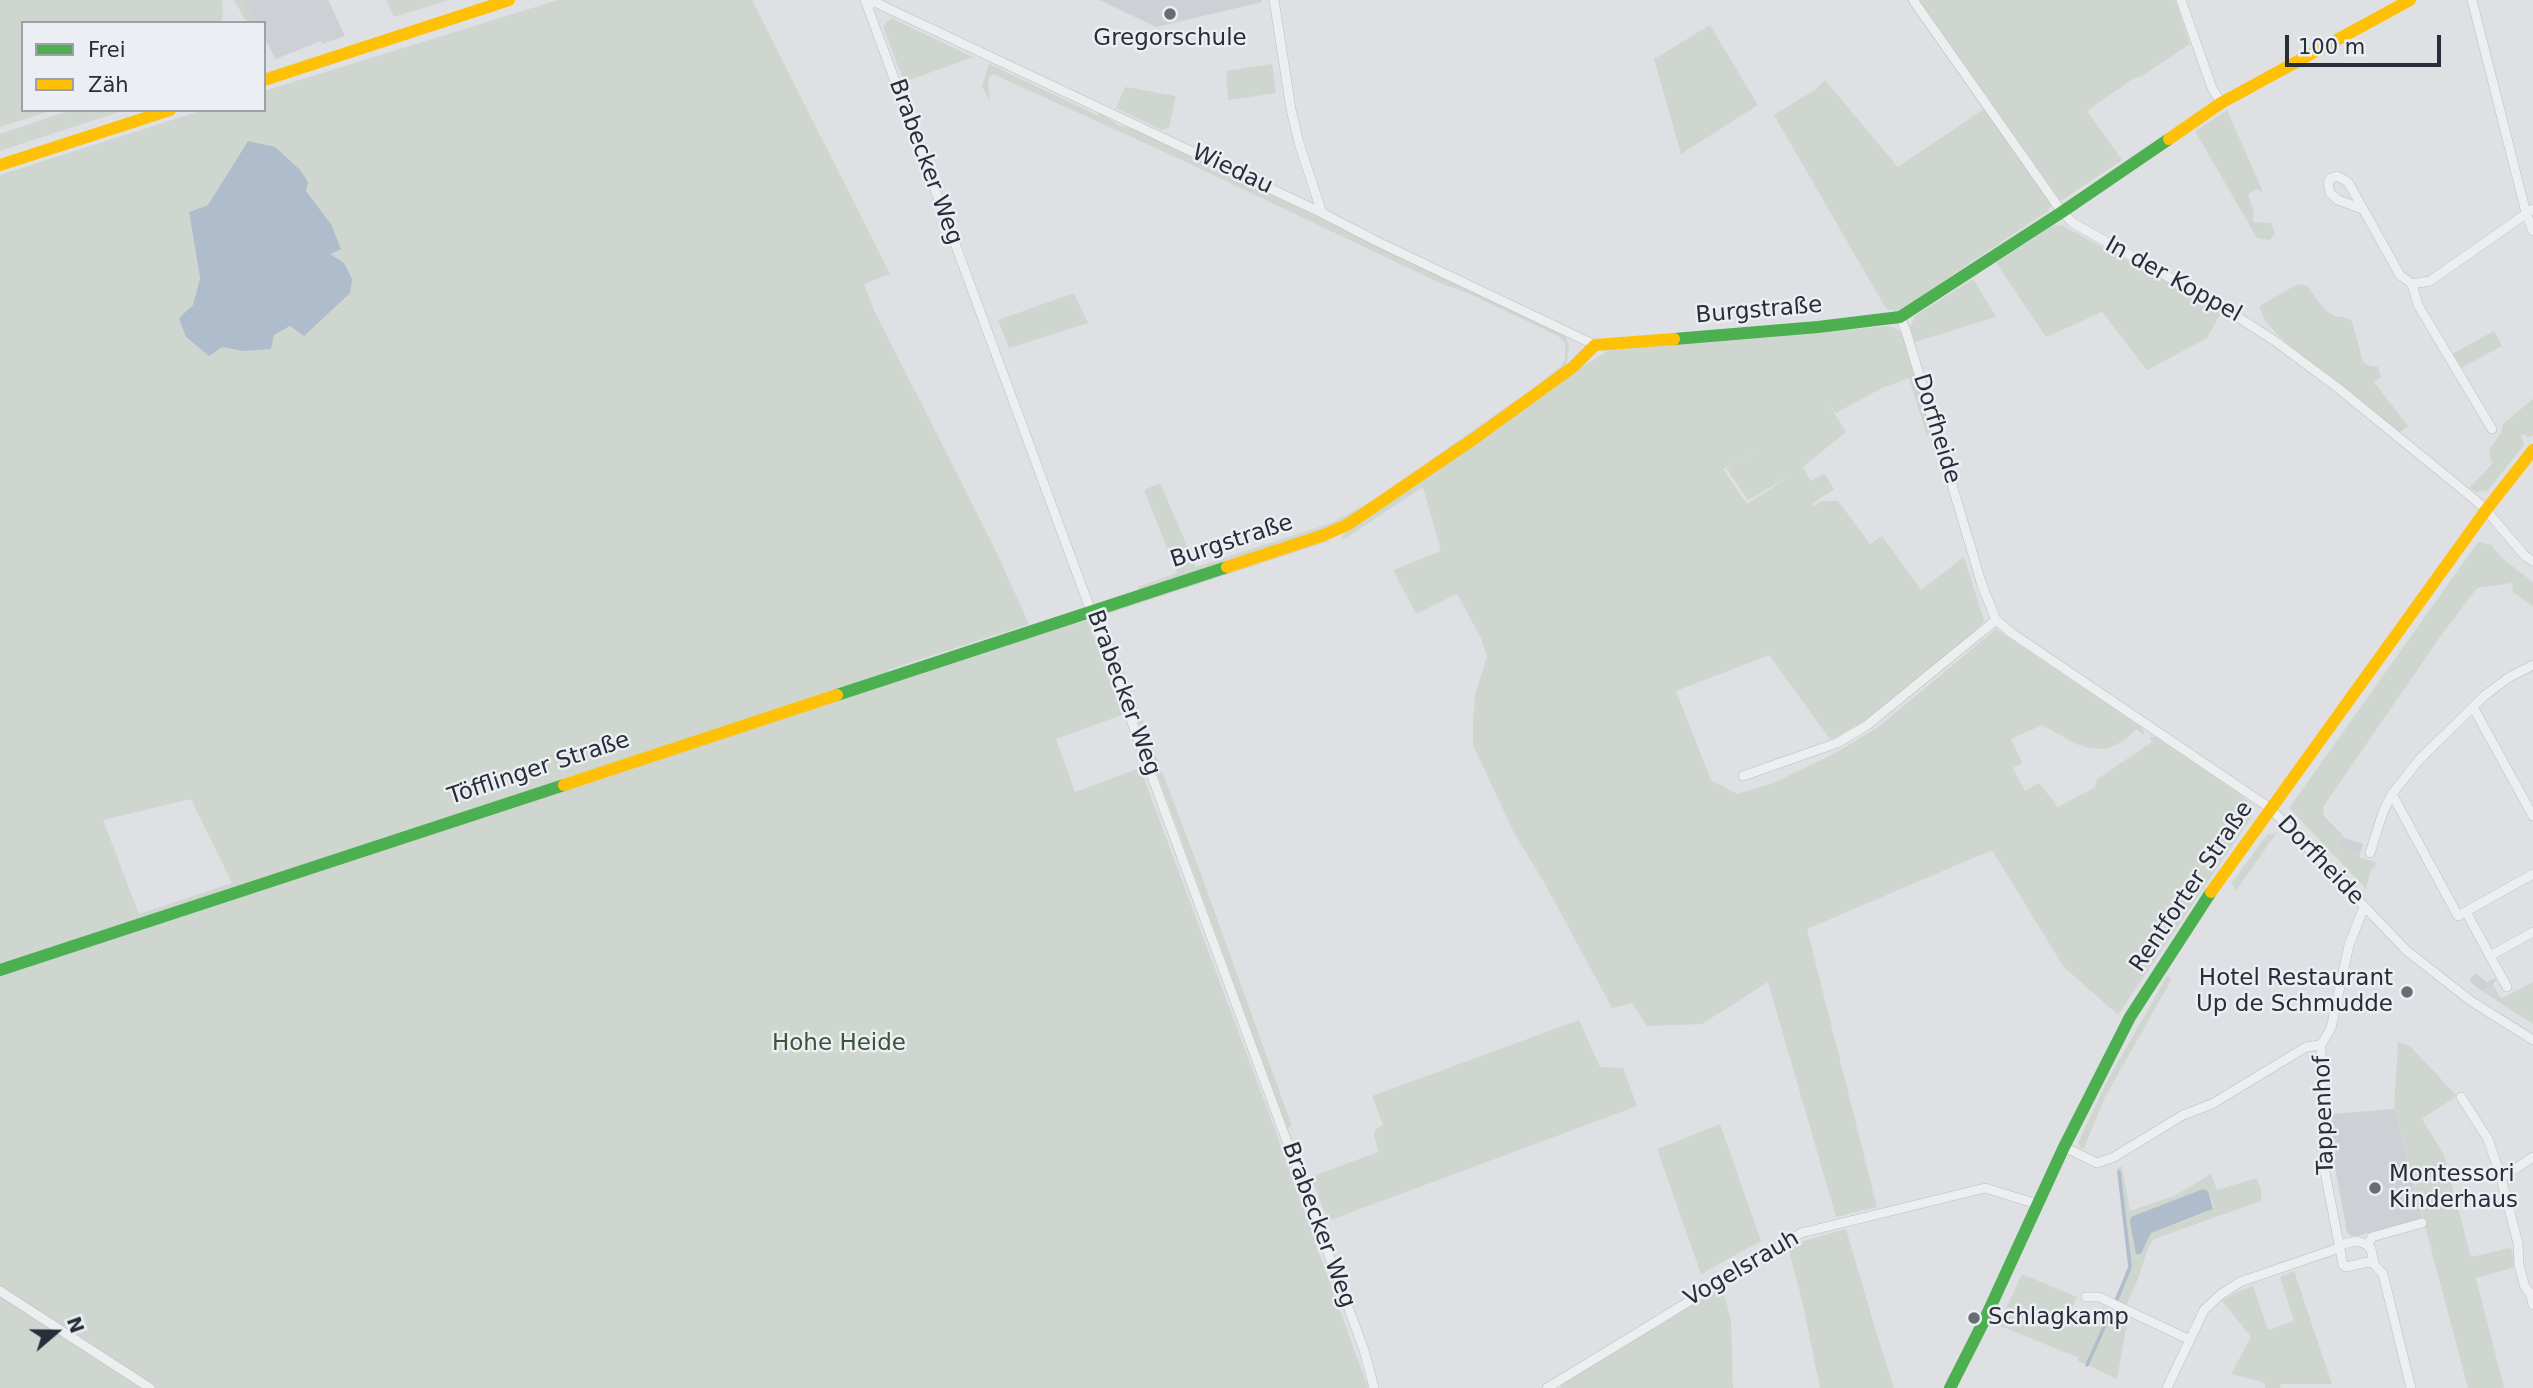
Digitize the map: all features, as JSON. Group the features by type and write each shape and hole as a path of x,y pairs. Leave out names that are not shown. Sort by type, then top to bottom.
{"street":[{"path":"266,79 509,0"},
{"path":"1273,0 1291,109 1322,213"},
{"name":"In der Koppel","path":"1913,0 2062,212 2073,222 2224,308 2275,341 2338,388 2486,510 2533,562"},
{"path":"2180,0 2211,88 2221,103"},
{"name":"Burgstraße","path":"1092,610 1347,525 1532,397 1573,367 1595,345 1818,327 1900,317 2062,212 2221,103 2410,0"},
{"path":"2472,0 2530,211 2533,231"},
{"name":"Wiedau","path":"867,3 874,2 885,7 1595,345"},
{"name":"Brabecker Weg","path":"867,3 1364,1350 1374,1388"},
{"path":"0,165 164,112"},
{"path":"2362,209 2400,275 2412,284 2418,305 2492,429"},
{"path":"2412,284 2430,281 2530,211"},
{"name":"Dorfheide","path":"1900,317 1982,585 1996,620 2012,634 2270,808 2407,951 2471,1001 2533,1040"},
{"name":"Rentforter Straße","path":"1950,1388 2064,1147 2130,1017 2270,808 2486,510 2533,450"},
{"name":"Töfflinger Straße","path":"0,970 1092,610"},
{"path":"1743,776 1837,744 1866,726 1996,620"},
{"path":"2370,853 2383,812 2392,794 2419,760 2473,707 2508,678 2533,665"},
{"path":"2473,707 2533,816"},
{"path":"2392,794 2458,916 2533,874"},
{"name":"Tappenhof","path":"2339,1247 2324,1167 2321,1045 2332,1028 2349,945 2364,907"},
{"path":"2466,912 2507,987"},
{"path":"2490,956 2533,932"},
{"path":"2064,1147 2097,1163 2114,1157 2183,1115 2212,1104 2306,1047 2321,1045"},
{"path":"2461,1097 2488,1139 2518,1243 2519,1265 2533,1305"},
{"path":"2501,1178 2533,1157"},
{"name":"Vogelsrauh","path":"1547,1388 1801,1233 1985,1188 2037,1204"},
{"path":"2411,1388 2383,1274 2374,1264 2368,1245 2372,1237 2422,1223"},
{"path":"2166,1388 2204,1310 2235,1285 2356,1241 2368,1245"},
{"path":"2339,1247 2346,1267 2368,1262 2374,1264"},
{"path":"0,1291 150,1388"},
{"path":"2086,1297 2099,1297 2188,1339"}],"shaded area":[{"path":"243,0 328,0 345,36 322,44 321,41 276,59 266,42 266,21 255,21"},
{"name":"Gregorschule","path":"1100,0 1262,0 1262,2 1156,27"},
{"path":"2342,837 2363,844 2360,854 2339,847"},
{"path":"2475,973 2487,982 2497,977 2493,985 2482,991 2469,981"},
{"path":"2394,1109 2423,1220 2352,1237 2347,1232 2333,1157 2332,1114"}],"green space":[{"path":"0,0 222,0 221,21 21,21 21,112 47,112 0,127"},
{"path":"234,0 243,0 255,21 246,21"},
{"path":"386,0 449,0 394,17"},
{"name":"Hohe Heide","path":"558,0 752,0 890,274 864,284 874,310 994,547 1029,624 888,670 892,680 1088,620 1122,715 1056,739 1075,792 1140,768 1368,1388 0,1388 0,175 197,112 266,112 266,90","holes":["248,141 306,191 331,224 330,254 291,326 243,351 222,347 179,318 193,305 200,278 189,212 208,205","191,799 232,883 139,914 103,820"]},
{"path":"1918,0 2175,0 2190,44 2087,111 2122,160 2061,201"},
{"path":"891,18 973,57 904,82 883,26"},
{"path":"1710,25 1758,105 1681,154 1654,59"},
{"path":"989,64 1097,115 1102,114 1118,125 1134,129 1565,335 1569,346 1566,367 1348,521 1140,591 1138,587 1177,573 1144,490 1160,483 1196,567 1331,523 1372,501 1532,389 1561,366 1565,359 1565,343 1558,336 1468,293 1440,283 993,74 989,77 988,84 990,101 982,86"},
{"path":"1272,64 1276,93 1228,100 1226,71"},
{"path":"1825,80 1898,167 1985,108 2051,203 2051,207 1903,308 1889,310 1774,115 1816,89"},
{"path":"1125,87 1176,96 1169,127 1162,130 1116,108"},
{"path":"2227,110 2263,192 2255,189 2248,195 2254,211 2253,222 2271,223 2275,233 2270,240 2257,238 2195,131"},
{"path":"65,112 119,112 0,151 0,134"},
{"path":"2061,225 2222,311 2207,338 2147,370 2102,312 2046,337 1996,263 2052,226"},
{"path":"1973,279 1996,317 1915,342 1910,328 1915,316"},
{"path":"2298,284 2307,286 2325,310 2352,321 2363,362 2378,367 2381,377 2374,382 2408,426 2400,432 2293,349 2266,323 2259,306"},
{"path":"1074,293 1088,323 1009,348 998,320"},
{"path":"1889,326 1900,331 1931,433 1927,436 1909,378 1882,388 1836,413 1829,404 1846,432 1803,467 1811,481 1824,473 1834,489 1812,504 1814,506 1821,501 1838,501 1870,544 1882,536 1921,590 1964,557 1984,621 1969,638 1873,716 1835,738 1830,739 1769,655 1676,691 1711,780 1737,794 1771,784 1832,755 1877,728 1996,629 2142,728 2144,732 2144,735 2136,729 2124,741 2105,749 2076,744 2042,725 2011,739 2022,763 2013,768 2025,791 2039,783 2058,807 2095,787 2097,779 2152,742 2149,737 2156,737 2250,803 2251,818 2118,1015 2063,966 1992,850 1807,929 1877,1207 1836,1217 1768,982 1702,1024 1647,1026 1632,1003 1612,1008 1545,884 1514,833 1473,745 1476,692 1487,656 1481,638 1457,594 1416,614 1393,570 1441,551 1423,487 1343,540 1341,536 1609,350","holes":["1756,449 1726,468 1748,500 1792,475 1747,504 1723,469"]},
{"path":"2494,331 2502,346 2461,368 2452,354"},
{"path":"2533,399 2533,435 2529,438 2524,434 2521,436 2524,445 2488,490 2476,492 2470,487 2492,464 2489,450 2501,433 2503,424"},
{"path":"1326,539 1331,544 1326,542 1107,614 1106,624 1292,1126 1287,1128 1101,620 1106,611"},
{"path":"2478,542 2491,545 2503,559 2533,582 2533,606 2513,592 2512,583 2477,588 2323,807 2324,816 2343,835 2339,847 2360,854 2360,858 2376,862 2371,869 2366,889 2289,808"},
{"path":"2278,832 2235,892 2232,882 2267,835"},
{"path":"2167,976 2172,979 2105,1097 2084,1148 2081,1148 2078,1143 2106,1083"},
{"path":"2533,982 2533,1024 2482,991 2493,985 2501,999"},
{"path":"1579,1020 1600,1067 1623,1068 1637,1106 1328,1221 1311,1177 1378,1152 1374,1133 1383,1125 1372,1096"},
{"path":"2398,1042 2410,1046 2457,1096 2422,1119 2444,1155 2471,1257 2511,1248 2516,1267 2476,1278 2504,1388 2468,1388 2394,1109"},
{"path":"1720,1124 1761,1241 1701,1274 1657,1149"},
{"path":"2122,1166 2130,1211 2174,1196 2211,1174 2217,1190 2257,1178 2261,1201 2154,1239 2126,1306 2114,1300 2129,1266 2117,1169","holes":["2203,1189 2208,1191 2214,1207 2205,1213 2151,1233 2141,1254 2132,1217"]},
{"path":"1846,1229 1894,1388 1820,1388 1789,1245"},
{"path":"2294,1271 2332,1384 2281,1384 2280,1388 2265,1388 2265,1383 2231,1374 2251,1337 2222,1301 2253,1286 2268,1330 2294,1321 2280,1277"},
{"path":"2022,1274 2077,1297 2070,1311 2096,1323 2103,1307 2128,1318 2117,1379 2078,1361 2079,1358 1998,1325"},
{"path":"1722,1285 1731,1321 1733,1388 1560,1388 1565,1381"}],"water":[{"path":"248,141 275,147 300,170 308,182 306,191 331,224 341,249 330,254 344,263 352,279 350,293 304,336 290,326 274,335 271,349 243,351 222,347 209,356 186,337 179,318 193,305 200,278 189,212 208,205"},
{"path":"2203,1189 2208,1191 2213,1209 2151,1233 2141,1254 2136,1254 2131,1217"}],"waterway":[{"path":"2117,1299 2130,1267 2119,1172"},
{"path":"2087,1365 2111,1312"}],"traffic: fast":[{"path":"1674,339 1900,317 2169,139"},
{"path":"837,695 1227,567"},
{"path":"0,970 564,785"},
{"path":"1950,1388 2064,1147 2130,1017 2211,892"}],"traffic: slow":[{"path":"266,79 509,0"},
{"path":"2169,139 2221,103 2410,0"},
{"path":"0,165 164,112"},
{"path":"1227,567 1347,525 1573,367 1595,345 1674,339"},
{"path":"2211,892 2486,510 2533,450"},
{"path":"564,785 837,695"}],"place":[{"name":"Gregorschule","path":"1170,14"},
{"name":"Hotel Restaurant Up de Schmudde","path":"2407,992"},
{"name":"Montessori Kinderhaus","path":"2375,1188"},
{"name":"Schlagkamp","path":"1974,1318"}]}
